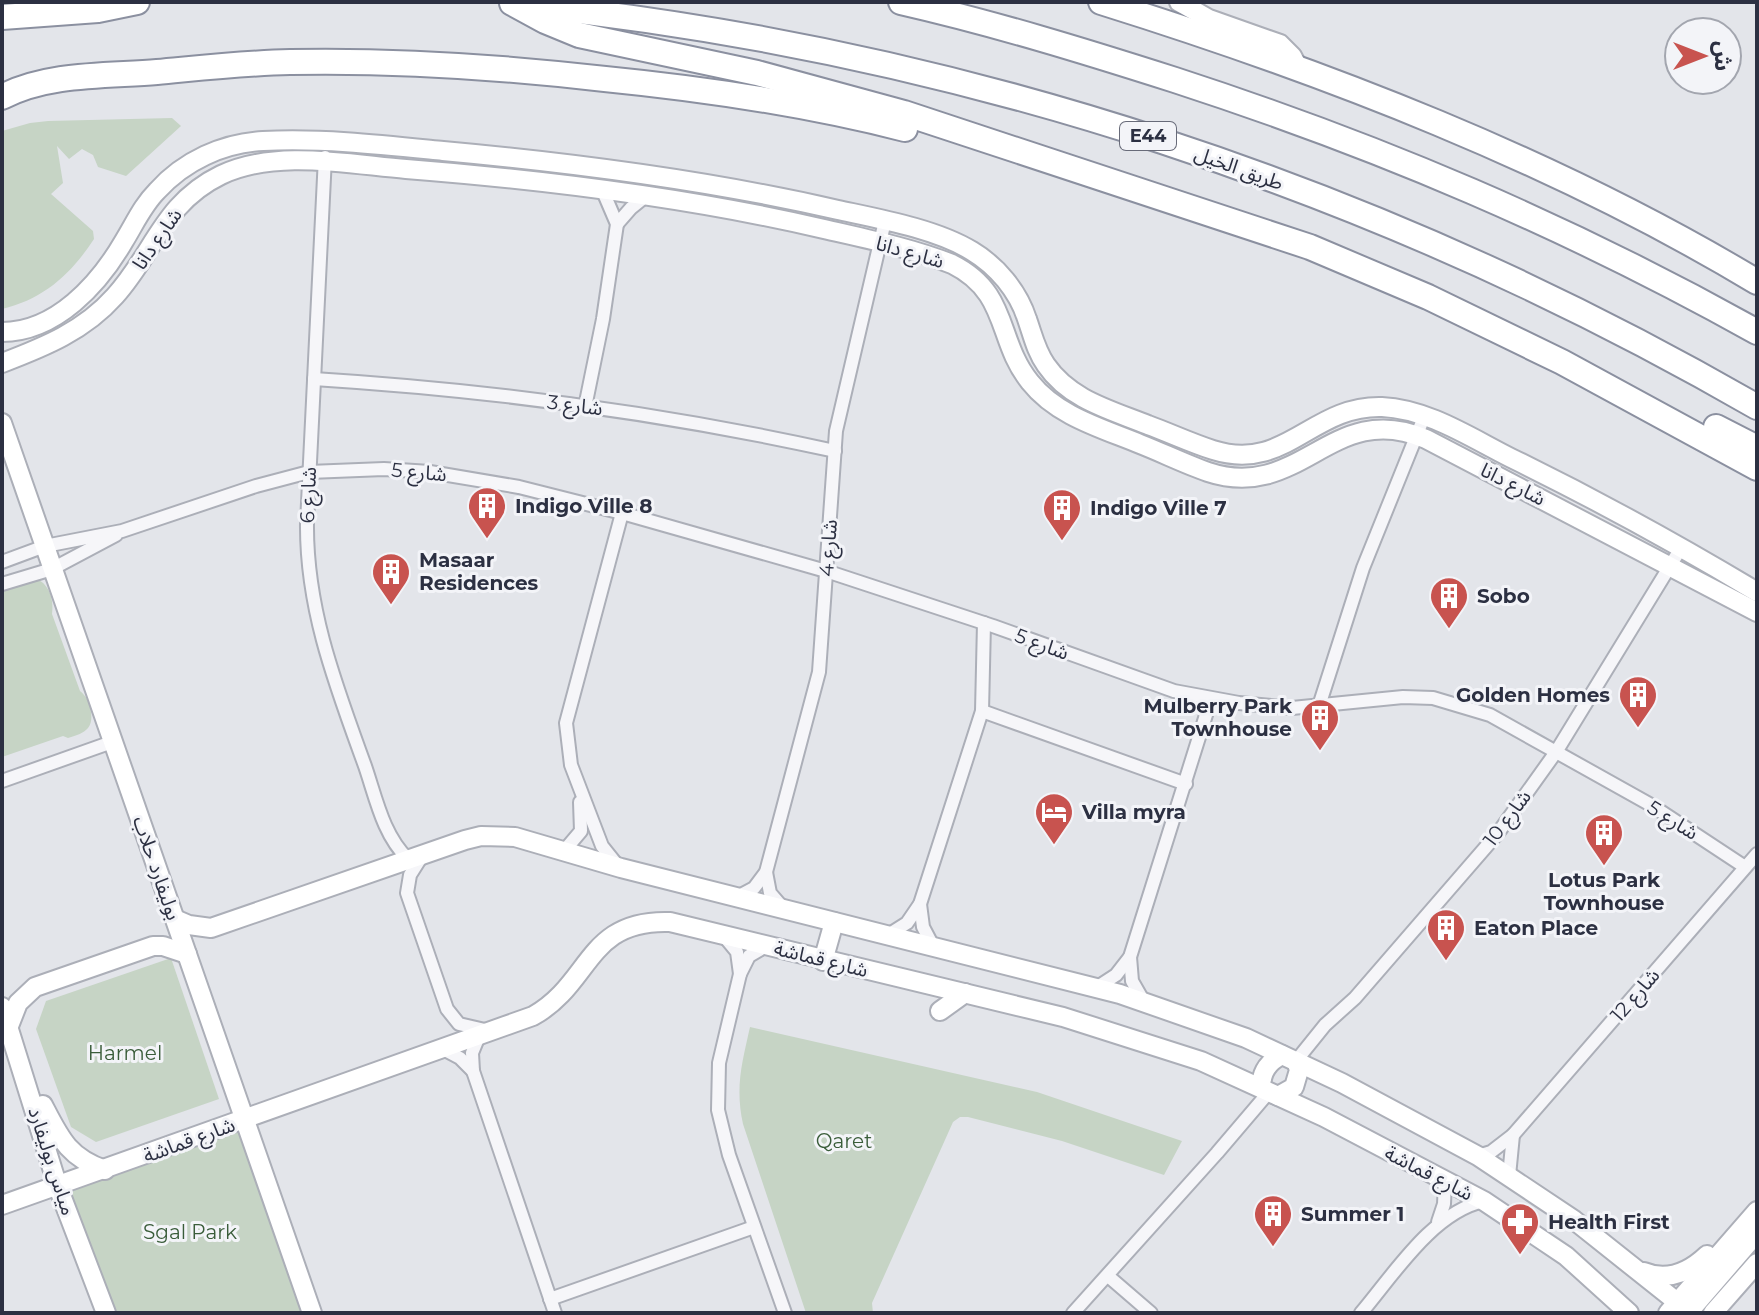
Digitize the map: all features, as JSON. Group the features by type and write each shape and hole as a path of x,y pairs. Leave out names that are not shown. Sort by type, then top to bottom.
{"highway":[{"path":"28,2 61,13"},
{"path":"2,17 113,8 137,2"},
{"path":"901,2 1099,56 1360,144 1539,219 1757,332"},
{"path":"1101,2 1300,71 1452,131 1567,181 1666,230 1757,282"},
{"path":"504,3 588,38 813,87 927,120 1310,247 1359,266 1495,329 1627,396 1757,468"},
{"name":"طريق الخيل","path":"504,3 683,25 822,49 1004,94 1156,139 1331,202 1497,272 1627,336 1757,407"},
{"path":"2,97 18,89 51,82 219,66 324,62 418,64 566,74 712,92 847,116 978,147 1009,149"},
{"path":"1495,329 1558,347 1757,448"}],"street":[{"path":"1179,2 1209,19 1280,44 1292,56 1300,71"},
{"name":"شارع 6","path":"326,142 307,558 316,621 329,666 389,836 416,856"},
{"name":"شارع دانا","path":"2,332 33,328 70,306 107,266 148,201 168,180 191,163 217,150 245,143 326,142 493,156 674,179 764,194 885,221 955,242 994,267 1021,305 1041,358 1056,379 1076,395 1208,448 1230,454 1264,452 1286,445 1324,420 1362,408 1389,408 1424,417 1476,439 1757,592"},
{"name":"شارع دانا","path":"2,363 59,340 102,309 126,283 152,239 172,213 207,183 235,169 264,162 325,163 424,170 647,195 789,221 952,264 979,283 999,312 1014,355 1027,379 1057,408 1208,472 1238,477 1266,475 1289,468 1339,439 1360,431 1383,429 1416,435 1757,612"},
{"path":"585,407 603,319 617,224 602,189"},
{"path":"617,224 647,195"},
{"name":"شارع 4","path":"766,872 819,672 835,451 842,402 885,221"},
{"name":"شارع 3","path":"314,379 468,391 671,418 835,451"},
{"path":"1319,706 1363,568 1424,417"},
{"name":"بوليفارد حلاب","path":"2,423 312,1313"},
{"name":"شارع 5","path":"309,472 384,469 430,472 519,487 826,571 1174,691 1211,699 1266,706 1319,706 1403,697 1433,698 1490,715 1651,805 1745,867"},
{"path":"2,562 45,546 122,531 256,486 309,472"},
{"path":"621,868 602,846 581,791 568,752 566,723 622,513"},
{"path":"2,584 52,569 122,531"},
{"name":"شارع 10","path":"1289,1058 1355,998 1498,833 1556,752 1681,548"},
{"path":"888,935 907,923 920,904 982,711 984,623"},
{"path":"1096,988 1116,975 1130,957 1211,699"},
{"path":"982,711 1186,784"},
{"path":"2,781 112,742"},
{"path":"564,851 581,831 581,791"},
{"name":"شارع قماشة","path":"175,919 189,925 211,928 465,840 498,835 524,839 621,868 1096,988 1246,1038 1478,1156 1574,1220 1638,1270 1683,1311"},
{"path":"377,870 386,854 389,836"},
{"name":"شارع 12","path":"1478,1156 1491,1152 1513,1135 1757,854"},
{"path":"416,856 407,893 447,1009 459,1024 486,1033 472,1053 473,1071 555,1313"},
{"path":"737,897 754,888 766,872"},
{"path":"766,872 770,893 784,909"},
{"path":"920,904 923,927 933,946"},
{"name":"شارع قماشة","path":"2,1205 533,1016 554,1002 594,952 620,931 635,925 661,922 965,993 1104,1030 1201,1061 1324,1117 1484,1201 1566,1256 1629,1313"},
{"path":"823,961 834,922"},
{"path":"723,935 737,952 740,974"},
{"path":"9,1026 18,1003 35,987 153,946 187,954"},
{"path":"766,946 749,956 740,974 719,1063 718,1110 722,1133 785,1313"},
{"path":"1130,957 1132,981 1144,1002"},
{"path":"940,1011 965,993"},
{"name":"مياس بوليفارد","path":"2,1007 58,1187 106,1313"},
{"path":"443,1049 460,1058 473,1071"},
{"path":"1073,1313 1270,1092 1294,1087 1298,1079 1289,1058 1268,1065 1261,1080 1270,1092"},
{"path":"27,1084 64,1144 75,1156 105,1170"},
{"path":"1509,1176 1513,1135"},
{"path":"1437,1224 1444,1204 1445,1182"},
{"path":"1361,1313 1437,1224 1459,1209 1484,1201"},
{"path":"1683,1311 1735,1236 1757,1211"},
{"path":"550,1299 754,1227"},
{"path":"1683,1311 1757,1233"},
{"path":"1638,1270 1662,1276 1683,1273 1721,1241 1735,1236"},
{"path":"1713,1313 1757,1263"},
{"path":"1108,1276 1151,1313"},
{"path":"1736,1313 1738,1285"}],"green space":[{"path":"172,118 181,126 126,176 98,167 93,155 82,149 69,159 57,146 63,183 51,194 93,231 94,239 66,274 44,292 2,309 2,131 48,121"},
{"path":"37,579 50,594 52,614 80,691 88,702 91,720 88,728 80,734 68,738 63,736 2,757 2,588"},
{"name":"Harmel","path":"171,958 219,1099 96,1142 71,1127 36,1029 46,1001"},
{"name":"Qaret","path":"750,1027 1037,1092 1182,1141 1164,1175 1062,1141 960,1117 953,1122 872,1303 873,1313 806,1313 743,1124 740,1087"},
{"name":"Sgal Park","path":"241,1127 302,1313 114,1313 69,1190"}],"place":[{"name":"Indigo Ville 8","path":"487,540"},
{"name":"Indigo Ville 7","path":"1062,542"},
{"name":"Masaar Residences","path":"391,606"},
{"name":"Sobo","path":"1449,630"},
{"name":"Golden Homes","path":"1638,729"},
{"name":"Mulberry Park Townhouse","path":"1320,752"},
{"name":"Villa myra","path":"1054,846"},
{"name":"Lotus Park Townhouse","path":"1604,867"},
{"name":"Eaton Place","path":"1446,962"},
{"name":"Summer 1","path":"1273,1248"},
{"name":"Health First","path":"1520,1256"}]}
